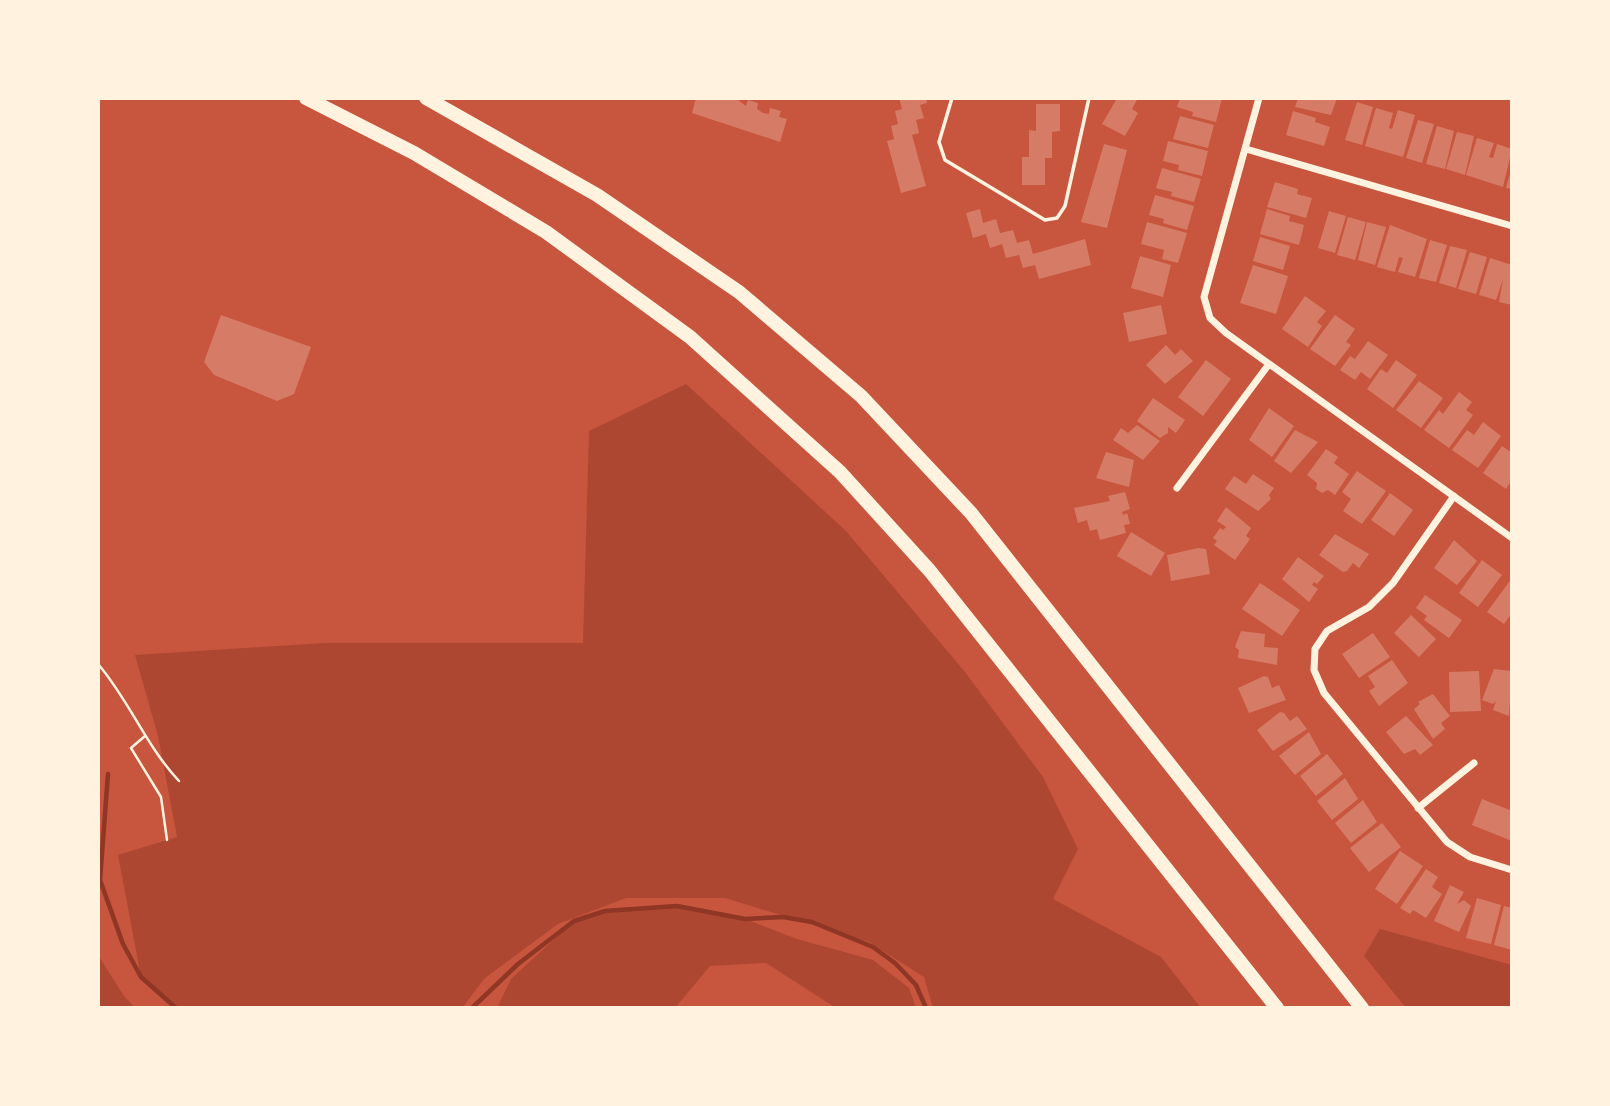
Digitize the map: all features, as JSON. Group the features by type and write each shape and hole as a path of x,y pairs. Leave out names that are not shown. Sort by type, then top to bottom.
{"highway":[{"path":"306,98 414,153 546,232 690,337 840,472 930,571 1277,1008"},
{"path":"426,98 597,195 739,292 861,396 971,513 1362,1008"}],"street":[{"path":"1259,98 1205,297 1210,318 1269,364 1512,538"},
{"path":"1246,149 1512,226"},
{"path":"1177,488 1269,364"},
{"path":"1454,496 1393,583 1369,607 1327,631 1315,649 1314,670 1324,693 1447,842 1470,857 1512,870"},
{"path":"1418,808 1474,763"}],"lane":[{"path":"952,98 939,142 944,160 1045,220 1057,218 1065,206 1088,98"}],"path":[{"path":"98,664 109,677 158,758 179,781"},
{"path":"145,736 131,748 161,797 167,840"}],"shaded area":[{"path":"686,384 846,531 965,672 1043,777 1078,849 1053,899 1161,957 1201,1008 933,1008 924,977 869,942 725,898 626,898 558,924 485,978 462,1008 176,1008 141,977 118,855 177,837 158,736 135,655 324,643 583,643 589,431"},
{"path":"677,906 745,919 797,939 873,960 909,988 916,1008 836,1008 766,963 710,966 675,1008 497,1008 511,979 574,921 605,911"},
{"path":"1380,929 1512,965 1512,1008 1406,1008 1364,956"},
{"path":"98,955 124,996 135,1008 98,1008"}],"building":[{"path":"696,98 735,98 746,106 748,100 758,103 757,109 763,113 769,114 770,108 781,111 779,117 787,119 780,142 692,113"},
{"path":"899,98 926,98 927,103 920,105 924,118 916,120 919,133 912,135 926,186 901,193 887,141 894,139 891,126 898,124 895,111 902,109"},
{"path":"1111,98 1138,98 1132,109 1138,113 1125,136 1102,124 1116,100"},
{"path":"1180,98 1222,98 1216,122 1192,116 1193,112 1177,107"},
{"path":"1298,98 1337,98 1331,115 1295,107"},
{"path":"1357,102 1373,107 1362,145 1345,140"},
{"path":"1036,104 1060,104 1060,131 1052,132 1052,158 1045,158 1045,185 1022,185 1022,157 1029,157 1029,130 1036,131"},
{"path":"1376,108 1393,113 1389,128 1392,129 1398,110 1415,115 1403,157 1365,146"},
{"path":"1293,111 1316,118 1315,122 1330,127 1324,146 1286,135"},
{"path":"1180,116 1214,125 1208,148 1173,139"},
{"path":"1418,120 1434,124 1422,163 1406,158"},
{"path":"1437,126 1454,131 1445,169 1426,164"},
{"path":"1457,132 1474,136 1465,175 1446,169"},
{"path":"1477,138 1494,143 1489,157 1493,158 1497,144 1512,149 1503,187 1466,175"},
{"path":"1168,141 1208,151 1202,176 1178,170 1179,165 1163,161"},
{"path":"1104,144 1127,150 1107,228 1081,222"},
{"path":"1162,168 1201,179 1194,202 1171,196 1172,192 1156,188"},
{"path":"1512,170 1512,189 1506,188"},
{"path":"1275,182 1298,189 1297,194 1312,198 1306,218 1267,207"},
{"path":"1155,195 1194,206 1187,230 1163,223 1164,219 1149,215"},
{"path":"980,209 983,223 996,219 1000,233 1013,230 1017,243 1029,240 1033,254 1085,239 1091,265 1039,279 1035,265 1023,268 1019,255 1006,258 1002,244 990,248 986,234 973,238 966,213"},
{"path":"1267,209 1290,216 1289,221 1304,225 1299,245 1260,234"},
{"path":"1329,211 1346,216 1335,253 1318,248"},
{"path":"1348,217 1366,222 1355,260 1337,255"},
{"path":"1147,222 1187,233 1178,263 1162,259 1164,250 1141,244"},
{"path":"1367,222 1386,227 1375,265 1358,260"},
{"path":"1390,225 1427,239 1415,277 1398,272 1403,258 1399,257 1395,272 1377,267"},
{"path":"1260,237 1290,246 1283,270 1253,261"},
{"path":"1430,240 1447,245 1436,282 1419,278"},
{"path":"1450,246 1467,250 1456,288 1439,283"},
{"path":"1470,252 1487,257 1476,294 1458,289"},
{"path":"1140,256 1171,265 1163,297 1131,288"},
{"path":"1490,258 1512,265 1512,305 1499,302 1503,279 1496,300 1479,295"},
{"path":"1253,265 1288,276 1276,314 1240,303"},
{"path":"1305,296 1326,311 1317,322 1322,326 1308,347 1282,329"},
{"path":"1161,305 1167,334 1129,342 1123,313"},
{"path":"221,315 311,347 294,394 277,401 214,375 204,362"},
{"path":"1335,315 1355,329 1346,342 1351,345 1335,366 1310,349"},
{"path":"1368,341 1388,355 1370,379 1361,372 1355,380 1340,370 1350,356 1355,359"},
{"path":"1166,345 1175,355 1181,349 1193,361 1165,384 1146,365"},
{"path":"1206,360 1231,379 1203,416 1178,397"},
{"path":"1396,360 1417,375 1393,408 1367,389 1381,369 1387,373"},
{"path":"1419,381 1443,398 1421,428 1396,410"},
{"path":"1459,392 1472,402 1466,410 1473,415 1449,448 1424,430 1439,410 1443,414"},
{"path":"1153,398 1185,420 1176,433 1168,427 1168,433 1160,438 1137,421"},
{"path":"1269,408 1294,426 1272,457 1249,440"},
{"path":"1483,422 1501,436 1478,468 1452,450 1467,430 1474,435"},
{"path":"1137,425 1160,441 1143,460 1113,440 1121,428 1128,433"},
{"path":"1295,430 1318,442 1291,473 1274,461"},
{"path":"1502,446 1512,453 1512,480 1506,489 1483,473"},
{"path":"1326,449 1338,457 1334,463 1349,474 1335,495 1328,490 1322,493 1316,489 1317,483 1307,475"},
{"path":"1106,452 1134,460 1129,487 1096,478"},
{"path":"1357,471 1386,491 1362,524 1343,511 1351,499 1342,492"},
{"path":"1253,474 1274,488 1269,495 1271,499 1258,511 1225,489 1234,476 1246,484"},
{"path":"1125,492 1130,509 1122,512 1123,515 1127,513 1130,524 1124,525 1126,533 1100,540 1097,529 1090,531 1087,520 1078,523 1074,508 1110,501 1108,496"},
{"path":"1390,493 1413,510 1394,536 1371,520"},
{"path":"1226,507 1251,528 1246,536 1250,539 1235,560 1214,545 1217,541 1213,538 1220,528 1223,530 1226,527 1217,521"},
{"path":"1131,532 1165,553 1151,576 1117,556"},
{"path":"1335,534 1369,554 1359,568 1353,563 1343,572 1319,555"},
{"path":"1454,540 1477,561 1457,585 1434,568"},
{"path":"1198,548 1206,549 1210,574 1171,581 1167,555"},
{"path":"1298,557 1324,576 1317,584 1314,582 1312,585 1318,589 1309,602 1282,579"},
{"path":"1482,560 1502,575 1478,607 1459,593"},
{"path":"1512,578 1512,613 1504,624 1487,612"},
{"path":"1260,583 1300,610 1282,636 1242,609"},
{"path":"1425,595 1462,620 1449,638 1424,620 1427,616 1416,608"},
{"path":"1411,615 1436,639 1419,657 1394,633"},
{"path":"1241,631 1265,634 1264,647 1278,648 1277,665 1238,658 1239,650 1235,647"},
{"path":"1373,633 1390,657 1359,678 1342,654"},
{"path":"1392,660 1408,683 1379,706 1369,691 1375,687 1368,676"},
{"path":"1494,669 1512,671 1509,716 1493,710 1496,701 1493,704 1482,700"},
{"path":"1479,671 1481,711 1450,712 1449,672"},
{"path":"1264,676 1268,677 1272,688 1279,685 1286,700 1249,713 1238,688"},
{"path":"1433,694 1450,716 1441,723 1445,729 1433,739 1414,709 1420,704 1418,702"},
{"path":"1280,712 1290,721 1297,716 1307,729 1273,751 1257,730"},
{"path":"1406,716 1433,745 1420,755 1415,749 1404,754 1386,732"},
{"path":"1309,732 1321,754 1295,775 1279,756"},
{"path":"1327,754 1343,774 1316,796 1300,776"},
{"path":"1345,778 1358,799 1332,820 1317,801"},
{"path":"1482,799 1512,811 1512,841 1472,825"},
{"path":"1363,800 1377,822 1351,843 1335,823"},
{"path":"1382,823 1401,847 1369,872 1350,848"},
{"path":"1400,851 1423,866 1397,904 1375,889"},
{"path":"1426,869 1438,877 1432,887 1442,894 1426,918 1413,910 1410,914 1400,908"},
{"path":"1450,885 1464,892 1457,904 1464,900 1471,906 1459,932 1434,921"},
{"path":"1477,898 1501,905 1491,944 1466,938"},
{"path":"1504,906 1512,908 1512,950 1494,945"}],"waterway":[{"path":"108,774 100,880 123,944 141,977 176,1008"},
{"path":"472,1008 518,964 574,921 605,911 677,906 745,919 783,917 812,922 873,947 895,963 916,985 926,1008"}]}
